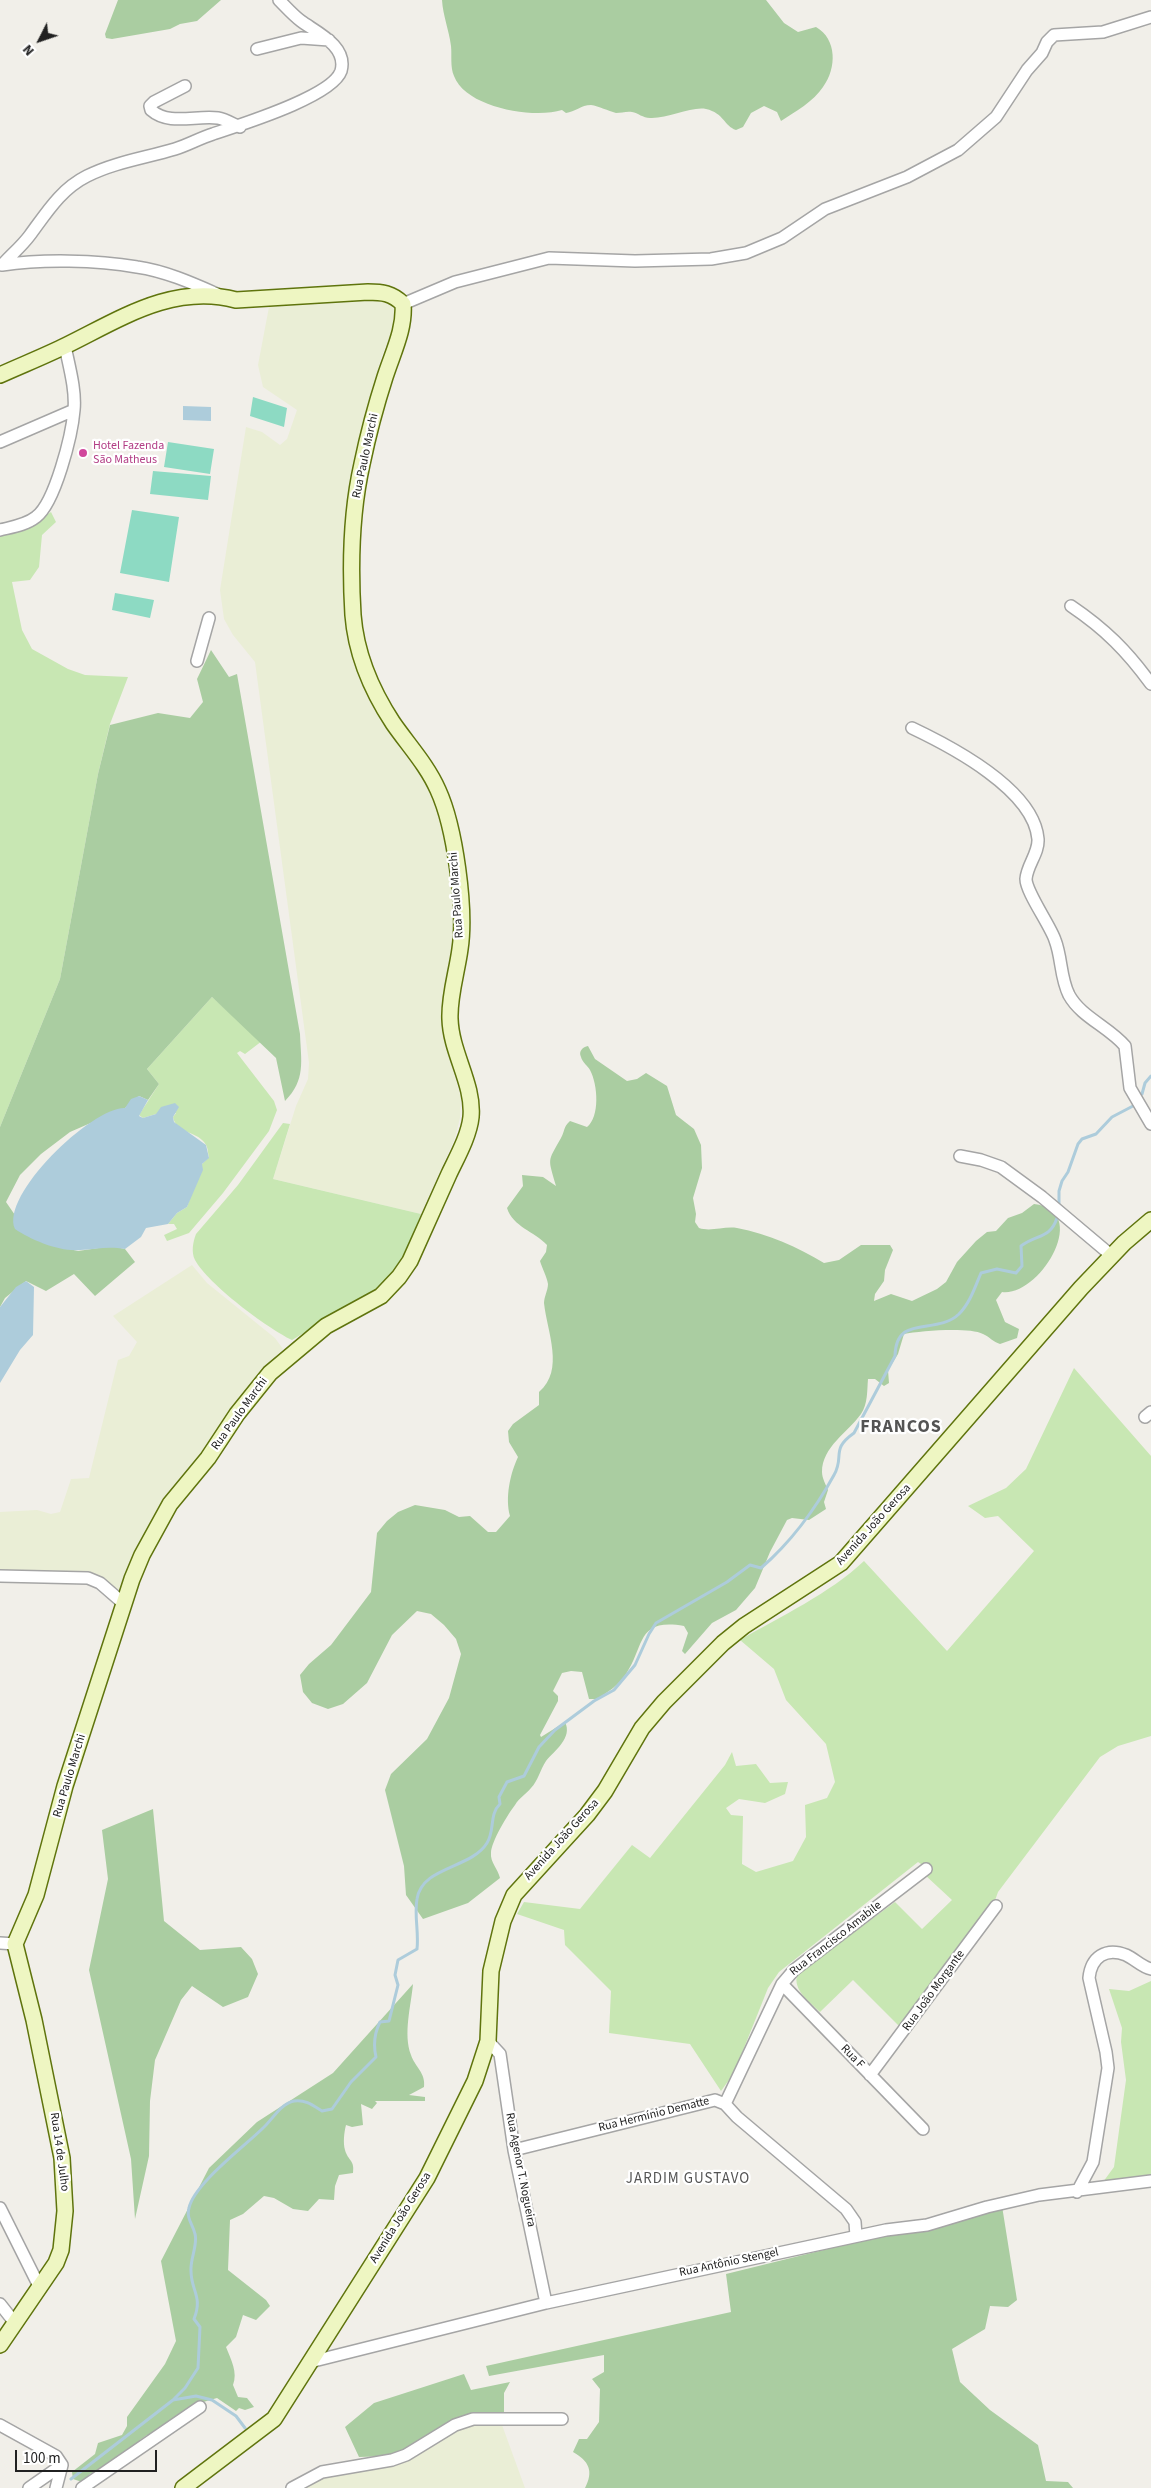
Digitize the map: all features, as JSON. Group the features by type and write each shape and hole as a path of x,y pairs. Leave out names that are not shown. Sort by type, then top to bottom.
{"street":[{"path":"1,265 29,237 58,196 86,176 123,161 174,149 213,134 240,127 311,96 332,82 340,71 341,58 336,48 329,40 299,20 279,0"},
{"path":"1,265 18,263 86,263 138,267 180,279 236,300 368,292 384,293 396,297 403,304 455,282 549,258 635,261 711,259 746,254 782,238 824,209 907,177 958,150 996,117 1042,53 1047,42 1054,35 1103,32 1151,17"},
{"path":"257,49 301,38 329,40"},
{"path":"185,86 154,102 150,106 151,110 159,116 170,119 219,118 240,127"},
{"path":"0,375 65,346 132,312 149,306 170,299 194,295 224,296"},
{"name":"Rua Paulo Marchi","path":"15,1944 44,1868 65,1786 123,1603 142,1555 170,1504 208,1458 237,1414 270,1373 307,1339 326,1326 381,1296 399,1277 410,1261 461,1149 471,1119 470,1100 453,1047 449,1018 461,946 459,894 451,836 440,792 429,771 393,723 365,670 358,653 354,626 352,581 356,500 361,466 383,384 403,324 403,304"},
{"path":"0,530 36,517 44,509 63,459 74,410 65,346"},
{"path":"0,442 74,410"},
{"path":"1071,606 1100,626 1127,652 1151,684"},
{"path":"197,661 210,618"},
{"path":"912,728 943,743 984,768 998,780 1032,817 1038,842 1028,868 1028,886 1056,941 1064,982 1075,1003 1125,1046 1130,1088 1151,1124"},
{"path":"960,1156 981,1160 1001,1167 1050,1203 1112,1256"},
{"name":"Avenida João Gerosa","path":"187,2487 274,2420 427,2178 468,2095 488,2041 491,1971 508,1907 526,1880 587,1815 605,1791 642,1728 723,1643 744,1626 841,1563 1081,1288 1151,1220"},
{"path":"0,1576 88,1578 100,1583 123,1603"},
{"name":"Rua Francisco Amabile","path":"725,2104 782,1984 794,1970 926,1869"},
{"name":"Rua João Morgante","path":"870,2075 996,1906"},
{"path":"0,1943 15,1944"},
{"name":"Rua 14 de Julho","path":"0,2345 56,2263 61,2250 65,2211 65,2182 49,2088 15,1944"},
{"path":"1077,2192 1093,2162 1107,2076 1106,2052 1089,1978 1090,1966 1102,1955 1118,1952 1128,1955 1151,1969"},
{"name":"Rua F","path":"782,1984 923,2129"},
{"name":"Rua Agenor T. Nogueira","path":"488,2041 500,2054 514,2150 546,2303"},
{"name":"Rua Hermínio Dematte","path":"514,2150 715,2100 725,2104 737,2117 846,2210 855,2222 856,2236"},
{"name":"Rua Antônio Stengel","path":"310,2362 546,2303 856,2236 926,2225 987,2207 1039,2196 1151,2181"},
{"path":"0,2208 39,2286"},
{"path":"0,2304 15,2323"},
{"path":"82,2488 200,2407"},
{"path":"292,2488 322,2472 392,2460 406,2455 455,2425 473,2419 562,2419"},
{"path":"0,2425 56,2456 62,2465 56,2488"},
{"path":"29,2488 62,2465"}],"green space":[{"path":"118,0 221,0 197,21 180,24 170,29 112,39 106,38 105,34"},
{"path":"442,0 766,0 784,23 798,32 816,27 823,32 828,39 833,54 831,71 828,79 815,97 781,121 777,112 764,106 751,113 743,127 736,130 729,126 717,113 706,109 694,109 657,118 645,117 632,112 616,113 591,105 566,113 562,110 535,113 519,112 486,103 472,96 461,87 453,72 451,46"},
{"path":"364,297 388,300 397,309 397,318 381,358 355,462 348,502 344,571 345,623 350,650 370,693 416,762 429,788 442,828 451,874 454,940 443,1011 443,1034 461,1098 460,1118 455,1138 421,1214 273,1179 296,1106 308,1079 309,1063 255,662 233,635 224,619 220,590 246,427 262,432 280,445 287,439 297,410 263,387 258,365 269,307"},
{"path":"253,397 287,408 284,427 250,416"},
{"path":"168,442 214,449 210,474 164,467"},
{"path":"153,471 211,476 208,500 150,494"},
{"path":"132,510 179,517 169,582 120,573"},
{"path":"51,512 56,522 42,535 39,567 30,580 12,582 22,630 32,649 68,669 85,675 128,677 110,724 98,774 60,979 0,1127 0,536 27,529"},
{"path":"115,593 154,600 150,618 112,610"},
{"path":"211,650 229,677 237,674 300,1034 301,1070 299,1078 292,1093 285,1101 276,1058 212,997 147,1069 159,1084 148,1100 139,1096 125,1108 70,1132 41,1154 20,1175 6,1202 30,1237 78,1251 112,1246 125,1249 135,1262 95,1296 74,1274 46,1291 26,1281 5,1298 0,1307 0,1127 60,979 98,774 110,725 158,713 190,718 203,702 197,679"},
{"path":"212,997 262,1041 245,1054 240,1051 237,1053 274,1101 277,1110 269,1131 223,1193 189,1233 167,1241 164,1235 177,1229 174,1224 168,1224 177,1213 187,1207 202,1164 209,1157 207,1146 203,1140 178,1127 175,1123 173,1117 176,1113 156,1114 143,1118 139,1115 159,1084 147,1069"},
{"path":"588,1046 595,1059 627,1081 637,1079 646,1073 667,1086 676,1115 694,1129 701,1145 702,1168 693,1198 696,1214 695,1222 699,1228 737,1228 771,1237 793,1246 824,1263 839,1260 861,1245 890,1245 893,1250 885,1270 884,1281 875,1294 874,1301 891,1294 912,1301 937,1289 946,1282 957,1262 976,1241 987,1232 996,1231 1008,1218 1022,1213 1034,1204 1051,1210 1059,1221 1059,1236 1054,1252 1044,1268 1031,1281 1017,1290 1002,1292 996,1300 1005,1322 1019,1329 1017,1338 1000,1344 983,1334 967,1331 932,1331 904,1334 898,1354 888,1370 889,1383 884,1386 875,1379 868,1379 867,1397 861,1414 826,1455 822,1472 828,1490 824,1502 826,1509 809,1520 792,1518 787,1520 770,1552 755,1588 736,1610 712,1623 685,1654 682,1651 688,1633 684,1626 657,1626 650,1630 644,1636 632,1664 623,1678 596,1699 589,1699 582,1672 571,1671 562,1673 553,1691 558,1696 558,1701 540,1735 541,1737 565,1722 567,1733 562,1744 546,1761 533,1785 518,1800 497,1835 491,1856 500,1878 468,1903 423,1919 406,1895 404,1866 385,1790 391,1774 427,1739 449,1698 461,1654 456,1639 431,1614 417,1611 392,1635 367,1683 343,1704 328,1709 312,1703 303,1692 300,1675 309,1664 331,1645 371,1592 377,1533 398,1512 415,1505 445,1510 459,1517 470,1516 488,1532 496,1532 510,1516 508,1502 509,1486 518,1457 509,1442 508,1431 513,1424 539,1405 539,1392 547,1383 553,1362 551,1338 544,1303 548,1284 540,1261 546,1252 547,1245 514,1220 507,1208 523,1186 522,1175 543,1177 556,1186 550,1160 566,1125 570,1121 587,1127 594,1116 596,1109 595,1084 590,1070 580,1055 583,1048"},
{"path":"283,1123 290,1124 273,1179 421,1214 398,1263 377,1289 292,1340 268,1326 225,1293 202,1270 195,1260 193,1250 196,1234 238,1185"},
{"path":"192,1265 207,1283 275,1338 283,1349 250,1383 150,1525 124,1585 118,1590 85,1572 0,1572 0,1512 37,1510 51,1514 60,1512 71,1479 89,1478 118,1360 129,1356 137,1342 113,1316"},
{"path":"1074,1368 1151,1456 1151,1736 1118,1746 1100,1757 998,1892 993,1906 900,2027 853,1980 820,2012 800,1991 796,1980 797,1974 895,1902 922,1929 952,1900 925,1875 930,1870 918,1862 779,1972 768,1988 734,2073 721,2091 690,2044 609,2033 611,1991 565,1945 564,1930 517,1914 524,1902 580,1909 632,1845 650,1858 725,1765 732,1752 736,1766 756,1764 770,1783 788,1782 785,1794 765,1803 739,1799 726,1808 731,1815 743,1816 742,1864 756,1872 793,1861 806,1837 805,1805 827,1798 835,1782 826,1744 786,1700 774,1669 740,1640 836,1584 864,1561 947,1651 1034,1551 998,1516 985,1518 968,1506 1006,1488 1026,1469"},
{"path":"153,1809 164,1921 200,1950 241,1947 252,1959 258,1974 248,1997 223,2007 192,1986 181,2000 155,2060 150,2101 149,2156 135,2219 131,2159 89,1970 108,1879 102,1830"},
{"path":"1151,1981 1151,2177 1103,2182 1114,2167 1126,2080 1121,2042 1122,2028 1109,1989 1129,1991"},
{"path":"413,1984 408,2020 408,2038 411,2055 422,2074 424,2087 409,2095 425,2097 425,2101 375,2101 377,2103 372,2109 361,2104 363,2125 352,2127 346,2125 344,2135 345,2150 352,2163 353,2173 339,2175 335,2186 334,2200 319,2199 308,2211 293,2209 274,2198 264,2196 243,2214 230,2220 228,2270 266,2300 270,2306 256,2320 243,2315 236,2337 226,2347 233,2366 235,2375 233,2385 238,2397 247,2398 254,2407 245,2410 239,2408 236,2411 217,2398 200,2403 152,2436 147,2435 121,2458 112,2460 110,2464 90,2474 82,2482 73,2479 72,2472 95,2454 98,2443 122,2435 127,2426 127,2417 165,2364 176,2341 161,2261 209,2168 257,2122 333,2073"},
{"path":"1002,2206 1017,2300 1008,2307 990,2306 985,2329 952,2349 960,2382 990,2410 1038,2445 1046,2481 1068,2482 1073,2488 585,2488 589,2476 588,2467 583,2459 573,2452 579,2439 587,2439 599,2422 600,2389 592,2379 604,2372 604,2355 489,2376 486,2366 731,2312 726,2274"},
{"path":"464,2374 471,2390 510,2382 504,2393 504,2415 473,2416 391,2456 359,2457 345,2427 374,2403"},
{"path":"471,2424 502,2425 525,2488 304,2488 329,2475 388,2467 405,2461 453,2431"}],"water":[{"path":"183,406 211,407 211,421 183,420"},
{"path":"139,1096 148,1100 139,1116 143,1118 156,1114 161,1107 175,1103 179,1107 173,1117 174,1122 206,1145 209,1158 202,1164 203,1170 187,1207 177,1213 168,1224 146,1228 141,1237 125,1249 64,1249 37,1241 15,1229 14,1214 21,1196 52,1155 92,1122 110,1112 125,1108 131,1099"},
{"path":"26,1281 34,1287 33,1335 20,1350 0,1383 0,1307 16,1287"}],"waterway":[{"path":"1142,1094 1145,1083 1151,1076"},
{"path":"1059,1205 1059,1191 1062,1181 1068,1172 1078,1144 1082,1139 1096,1134 1112,1117 1133,1106"},
{"path":"173,2400 185,2388 198,2368 200,2327 194,2319 197,2299 191,2278 196,2238 188,2215 193,2198 210,2177 285,2105 294,2101 302,2101 322,2111 332,2109 351,2082 376,2057 375,2035 380,2022 389,2021 398,1985 395,1975 398,1960 417,1949 416,1905 421,1888 437,1874 480,1852 487,1843 491,1833 494,1813 500,1804 499,1797 507,1782 524,1776 539,1747 555,1730 594,1701 614,1690 635,1665 656,1623 727,1582 750,1565 761,1568 792,1536 811,1512 834,1475 842,1444 854,1433 895,1356 897,1343 902,1334 919,1327 939,1324 959,1314 969,1300 981,1273 997,1269 1016,1273 1022,1266 1021,1246 1051,1230 1057,1218"},
{"path":"71,2479 173,2400 196,2396 212,2400 236,2416 245,2428"}],"place":[{"name":"Hotel Fazenda São Matheus","path":"83,453"}],"district":[{"name":"FRANCOS","path":"901,1428"},
{"name":"JARDIM GUSTAVO","path":"688,2180"}]}
